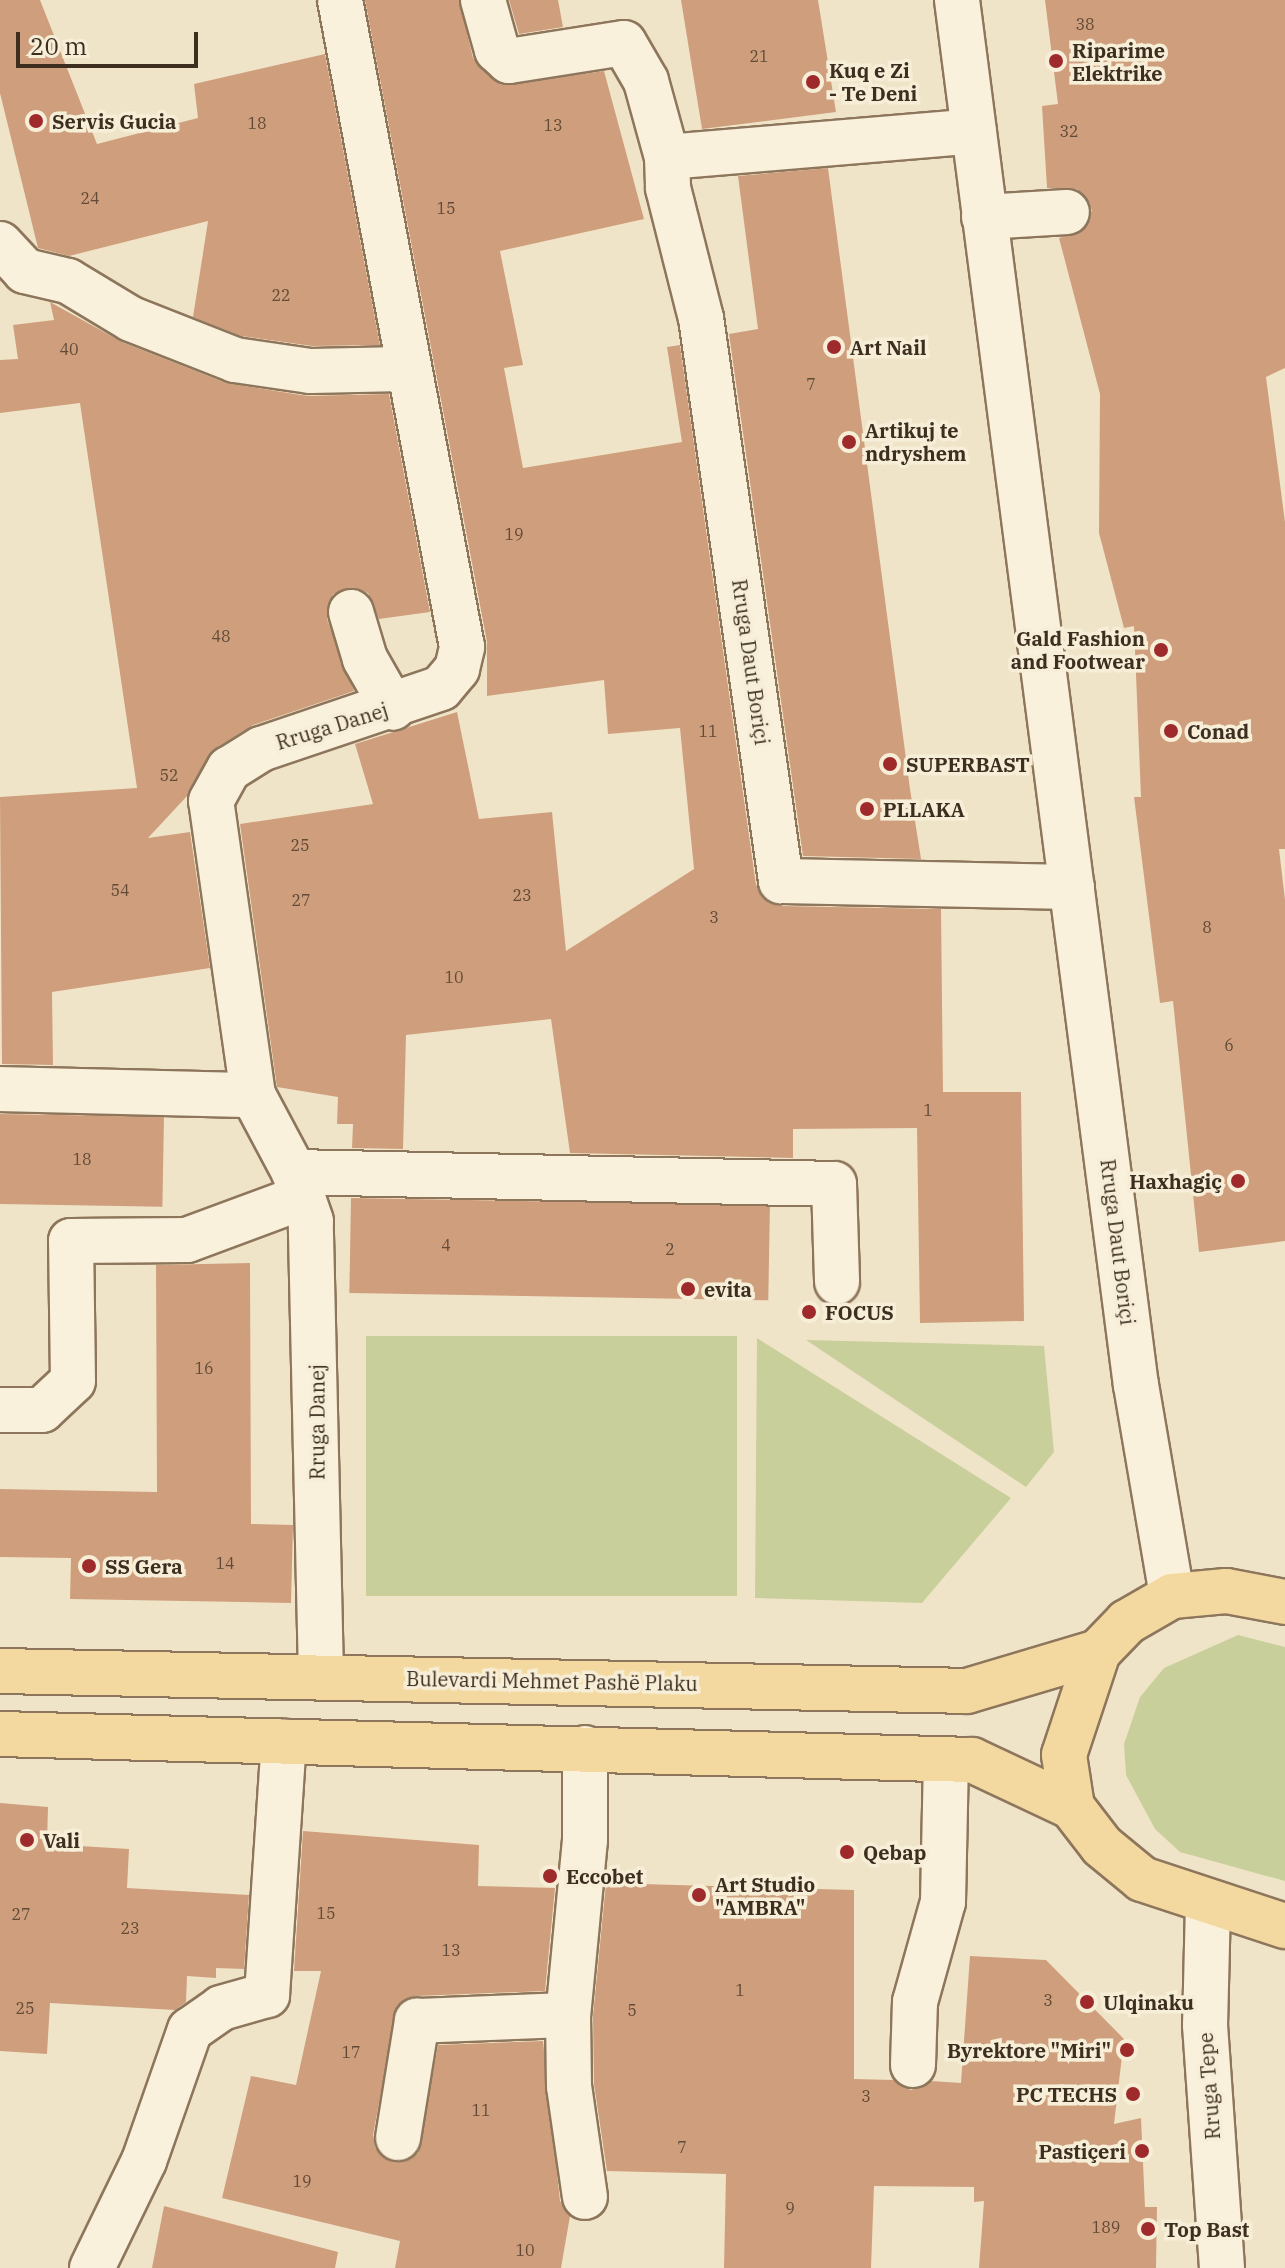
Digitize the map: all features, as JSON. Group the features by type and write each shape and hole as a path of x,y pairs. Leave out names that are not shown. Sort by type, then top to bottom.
{"main road":[{"path":"1072,1807 1064,1755 1098,1652 1127,1622 1172,1596 1226,1591 1285,1602"},
{"name":"Bulevardi Mehmet Pashë Plaku","path":"0,1671 321,1675 967,1691 1098,1652"},
{"path":"0,1734 972,1760 1072,1807 1102,1846 1142,1879 1208,1904 1285,1926"}],"street":[{"name":"Rruga Danej","path":"321,1675 318,1379 311,1221 299,1184 253,1095 211,801 229,769 261,749 393,708 441,688 457,669 462,647 404,369 340,0"},
{"name":"Rruga Daut Boriçi","path":"483,0 497,50 509,61 624,43 646,81 667,157 668,188 701,318 781,881 1072,887"},
{"name":"Rruga Daut Boriçi","path":"957,0 1116,1227 1172,1596"},
{"path":"667,157 974,131"},
{"path":"984,217 1067,212"},
{"path":"0,244 25,271 68,281 131,319 235,360 310,371 404,369"},
{"path":"351,612 365,659 393,708"},
{"path":"0,1089 253,1095"},
{"path":"0,1410 42,1410 73,1381 71,1241 187,1240 299,1184 834,1184 837,1282"},
{"path":"92,2268 144,2161 190,2030 221,2008 267,1995 284,1742"},
{"path":"585,1748 585,1840 568,2015 569,2086 585,2197"},
{"path":"913,2065 915,2002 943,1902 946,1760"},
{"name":"Rruga Tepe","path":"1208,1904 1205,2025 1222,2268"},
{"path":"398,2138 417,2021 568,2015"}],"green space":[{"path":"366,1336 737,1336 737,1596 366,1596"},
{"path":"757,1338 1011,1498 922,1603 755,1598"},
{"path":"806,1340 1044,1346 1054,1452 1026,1487"},
{"path":"1238,1635 1285,1647 1285,1881 1180,1852 1155,1829 1126,1775 1124,1744 1140,1697 1164,1668"}],"building":[{"path":"0,0 40,0 97,144 198,118 194,84 325,54 380,345 312,346 241,336 193,317 208,221 69,256 38,248 0,93"},
{"path":"365,0 459,0 473,58 502,85 604,71 644,219 500,251 523,365 504,368 523,468 682,442 667,347 680,345 756,885 769,903 780,906 941,909 943,1092 1021,1092 1024,1321 920,1323 917,1128 793,1129 793,1158 570,1153 551,1019 406,1035 403,1149 352,1148 353,1124 337,1124 338,1097 277,1087 240,824 373,804 355,744 457,712 479,819 552,812 566,951 694,869 680,728 608,734 604,680 487,696 487,642"},
{"path":"509,0 558,0 563,27 519,34"},
{"path":"681,0 818,0 836,112 702,129"},
{"path":"1045,0 1285,0 1285,368 1266,377 1285,522 1285,849 1279,849 1285,900 1285,1241 1199,1252 1173,1001 1160,1003 1134,797 1141,797 1134,626 1124,628 1099,533 1100,394 1059,238 1081,232 1092,210 1077,189 1047,188 1042,106 1058,104"},
{"path":"828,168 921,859 803,856 729,334 758,329 738,176"},
{"path":"50,302 122,342 226,383 307,396 389,394 430,612 379,619 368,593 356,588 333,594 327,619 354,691 253,725 216,748 188,795 148,838 190,832 210,968 52,992 53,1065 2,1064 0,797 137,788 80,403 0,413 0,360 18,359 13,325 54,320"},
{"path":"0,1114 164,1117 162,1207 0,1204"},
{"path":"351,1198 770,1205 768,1300 349,1293"},
{"path":"250,1263 251,1524 293,1525 291,1603 70,1599 71,1558 0,1557 0,1489 157,1492 156,1265"},
{"path":"0,1803 48,1807 47,1844 129,1849 127,1888 249,1895 244,1969 216,1968 216,1978 187,1976 186,2002 175,2010 50,2003 47,2054 0,2051"},
{"path":"303,1831 479,1845 478,1886 555,1888 545,1991 416,1996 397,2006 373,2135 375,2148 393,2162 418,2153 438,2045 543,2041 560,2201 570,2216 561,2268 395,2268 400,2241 222,2198 251,2076 296,2085 321,1971 294,1971"},
{"path":"606,1883 854,1890 854,2079 894,2080 911,2090 931,2081 961,2083 970,1956 1046,1960 1124,2039 1114,2124 1141,2118 1145,2207 1157,2207 1156,2268 979,2268 984,2201 974,2202 974,2187 874,2186 871,2268 724,2268 726,2174 607,2171 594,2084 593,2016"},
{"path":"164,2206 338,2252 335,2268 152,2268"}],"place":[{"name":"Riparime Elektrike","path":"1056,61"},
{"name":"Kuq e Zi - Te Deni","path":"813,82"},
{"name":"Servis Gucia","path":"36,121"},
{"name":"Art Nail","path":"834,347"},
{"name":"Artikuj te ndryshem","path":"849,442"},
{"name":"Gald Fashion and Footwear","path":"1161,650"},
{"name":"Conad","path":"1171,731"},
{"name":"SUPERBAST","path":"890,764"},
{"name":"PLLAKA","path":"867,809"},
{"name":"Haxhagiç","path":"1238,1181"},
{"name":"evita","path":"688,1289"},
{"name":"FOCUS","path":"809,1312"},
{"name":"SS Gera","path":"89,1566"},
{"name":"Vali","path":"27,1840"},
{"name":"Qebap","path":"847,1852"},
{"name":"Eccobet","path":"550,1876"},
{"name":"Art Studio \"AMBRA\"","path":"699,1895"},
{"name":"Ulqinaku","path":"1087,2002"},
{"name":"Byrektore \"Miri\"","path":"1127,2050"},
{"name":"PC TECHS","path":"1133,2094"},
{"name":"Pastiçeri","path":"1142,2151"},
{"name":"Top Bast","path":"1148,2229"}]}
